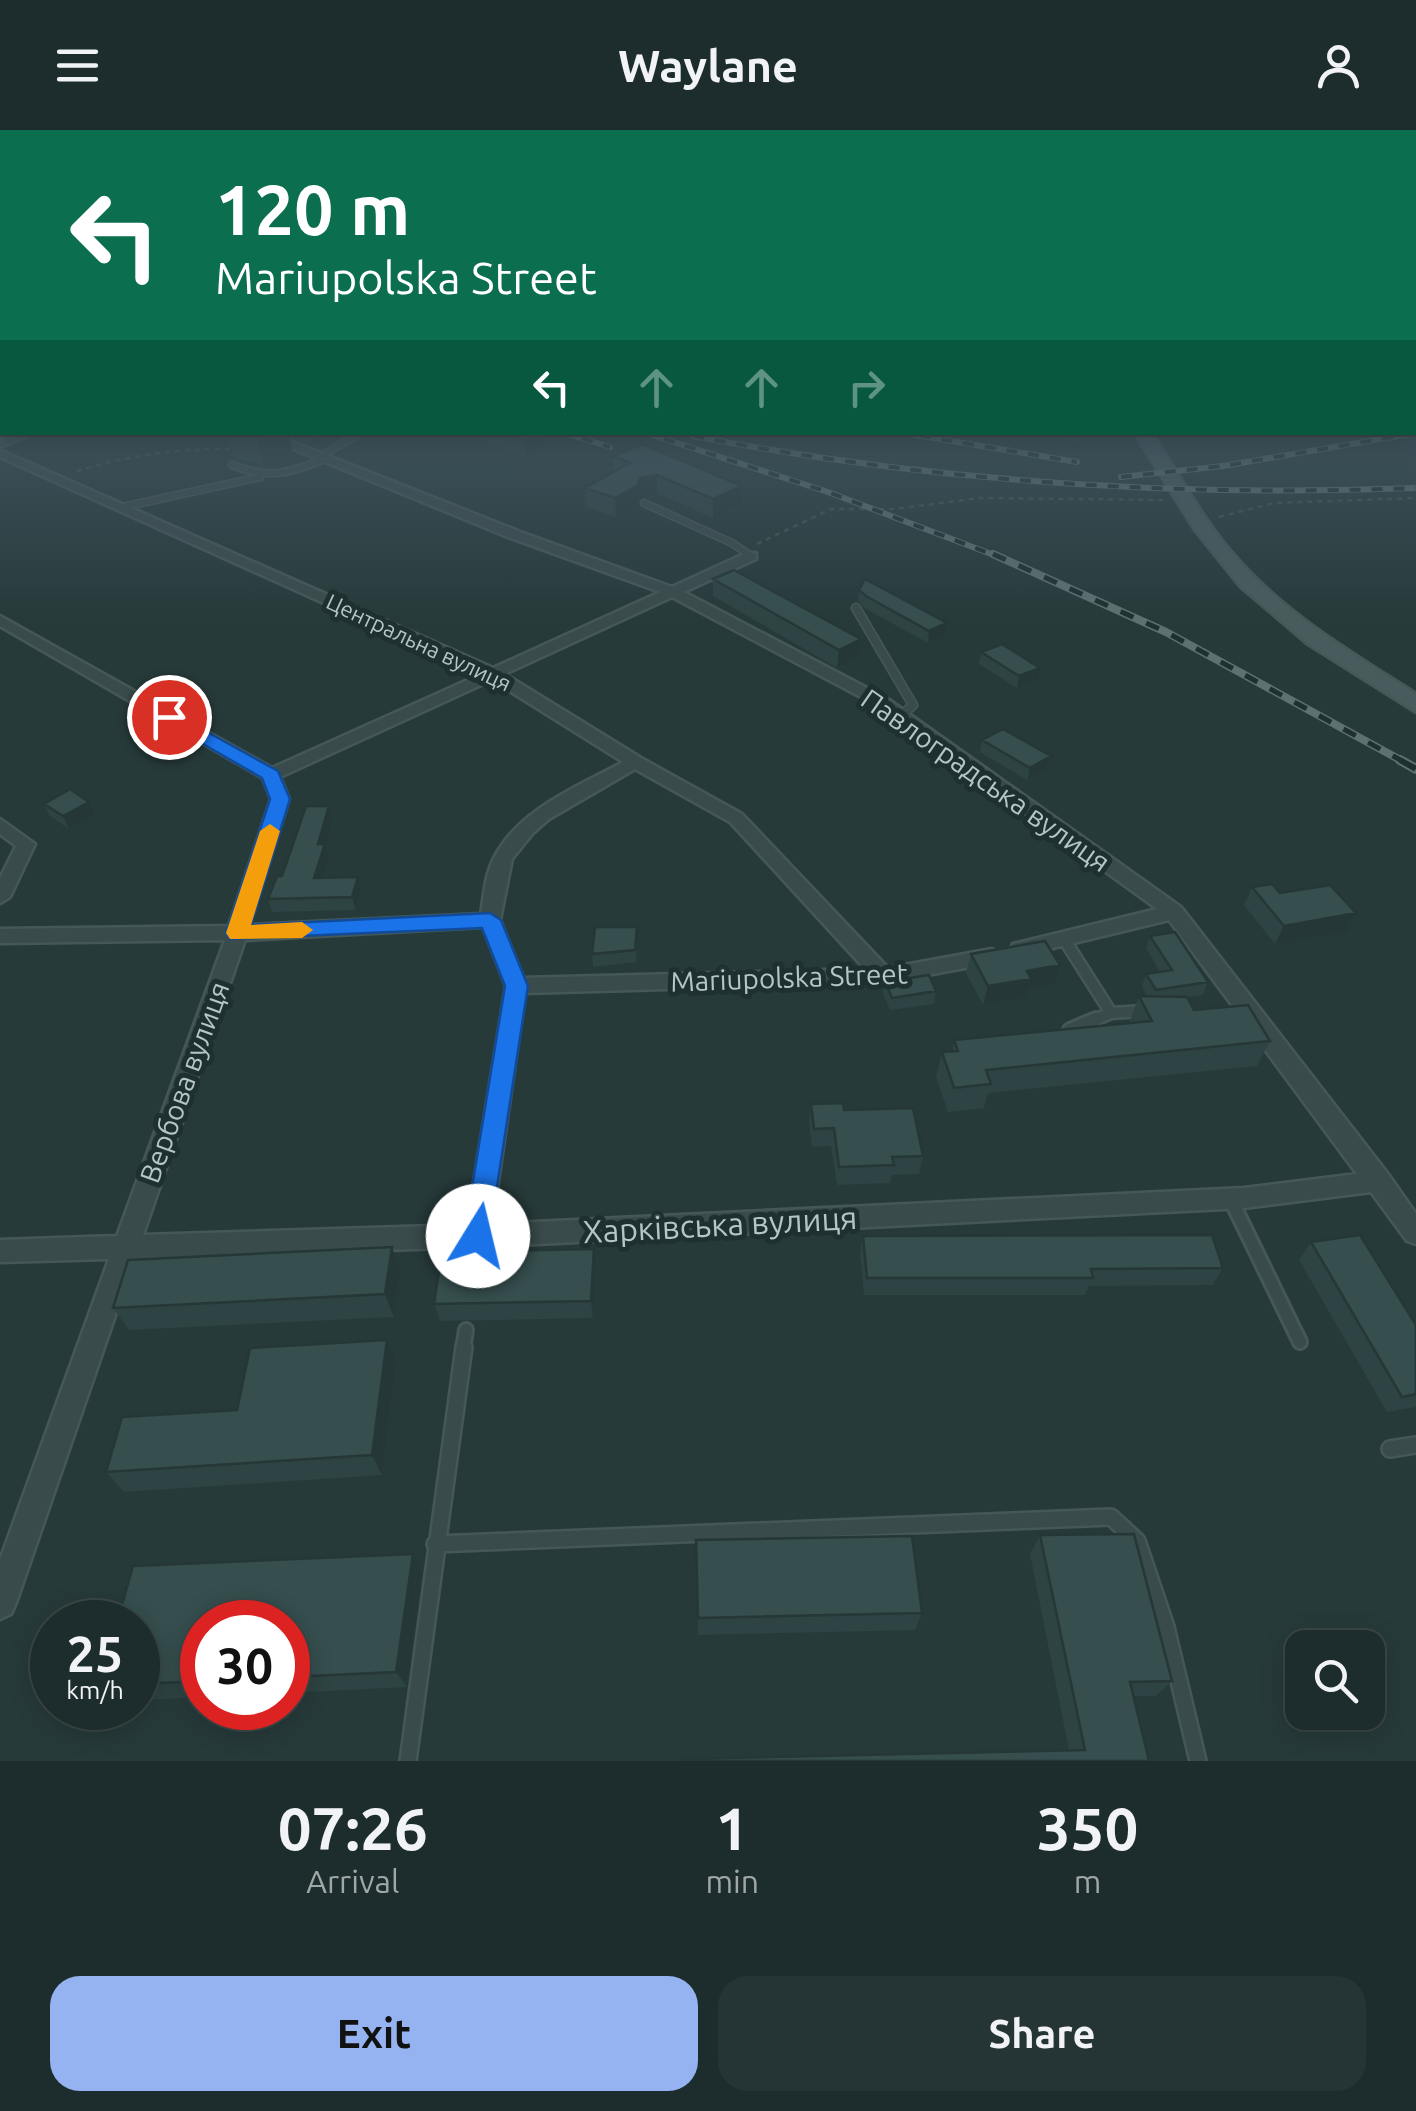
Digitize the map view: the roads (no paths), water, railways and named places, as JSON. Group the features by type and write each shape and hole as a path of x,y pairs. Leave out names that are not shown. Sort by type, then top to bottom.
{"street":[{"name":"Центральна вулиця","path":"37,469 492,673 635,762 736,818 884,976"},
{"name":"Павлоградська вулиця","path":"351,469 675,593 882,702 1174,912 1242,1012 1380,1181 1416,1233"},
{"path":"1166,469 1230,563 1264,597 1326,645 1416,705"},
{"path":"0,620 271,775 675,593 748,553"},
{"path":"478,1236 516,986 490,920 503,858 537,820 635,762"},
{"name":"Вербова вулиця","path":"0,1603 238,933 280,799 271,775"},
{"path":"0,825 26,844 0,897"},
{"name":"Mariupolska Street","path":"516,986 884,976 946,967 1174,912"},
{"path":"0,936 238,933 490,920"},
{"name":"Харківська вулиця","path":"0,1250 478,1236 1230,1199 1380,1181"}],"lane":[{"path":"244,469 260,476"},
{"path":"122,507 260,476 282,477 299,469"},
{"path":"644,504 748,553"},
{"path":"856,608 913,706 901,716"},
{"path":"1064,938 1111,1013"},
{"path":"1061,1032 1078,1029 1111,1013 1166,1010"},
{"path":"1230,1199 1300,1342"},
{"path":"408,1761 466,1330"},
{"path":"1390,1450 1416,1445"},
{"path":"435,1544 1111,1516 1137,1541 1166,1627 1198,1761"}],"railway":[{"path":"757,469 999,557"},
{"path":"910,469 1143,488 1416,488"},
{"path":"1121,477 1194,469"},
{"path":"993,554 1166,632 1404,762"},
{"path":"1400,760 1416,769"}]}
